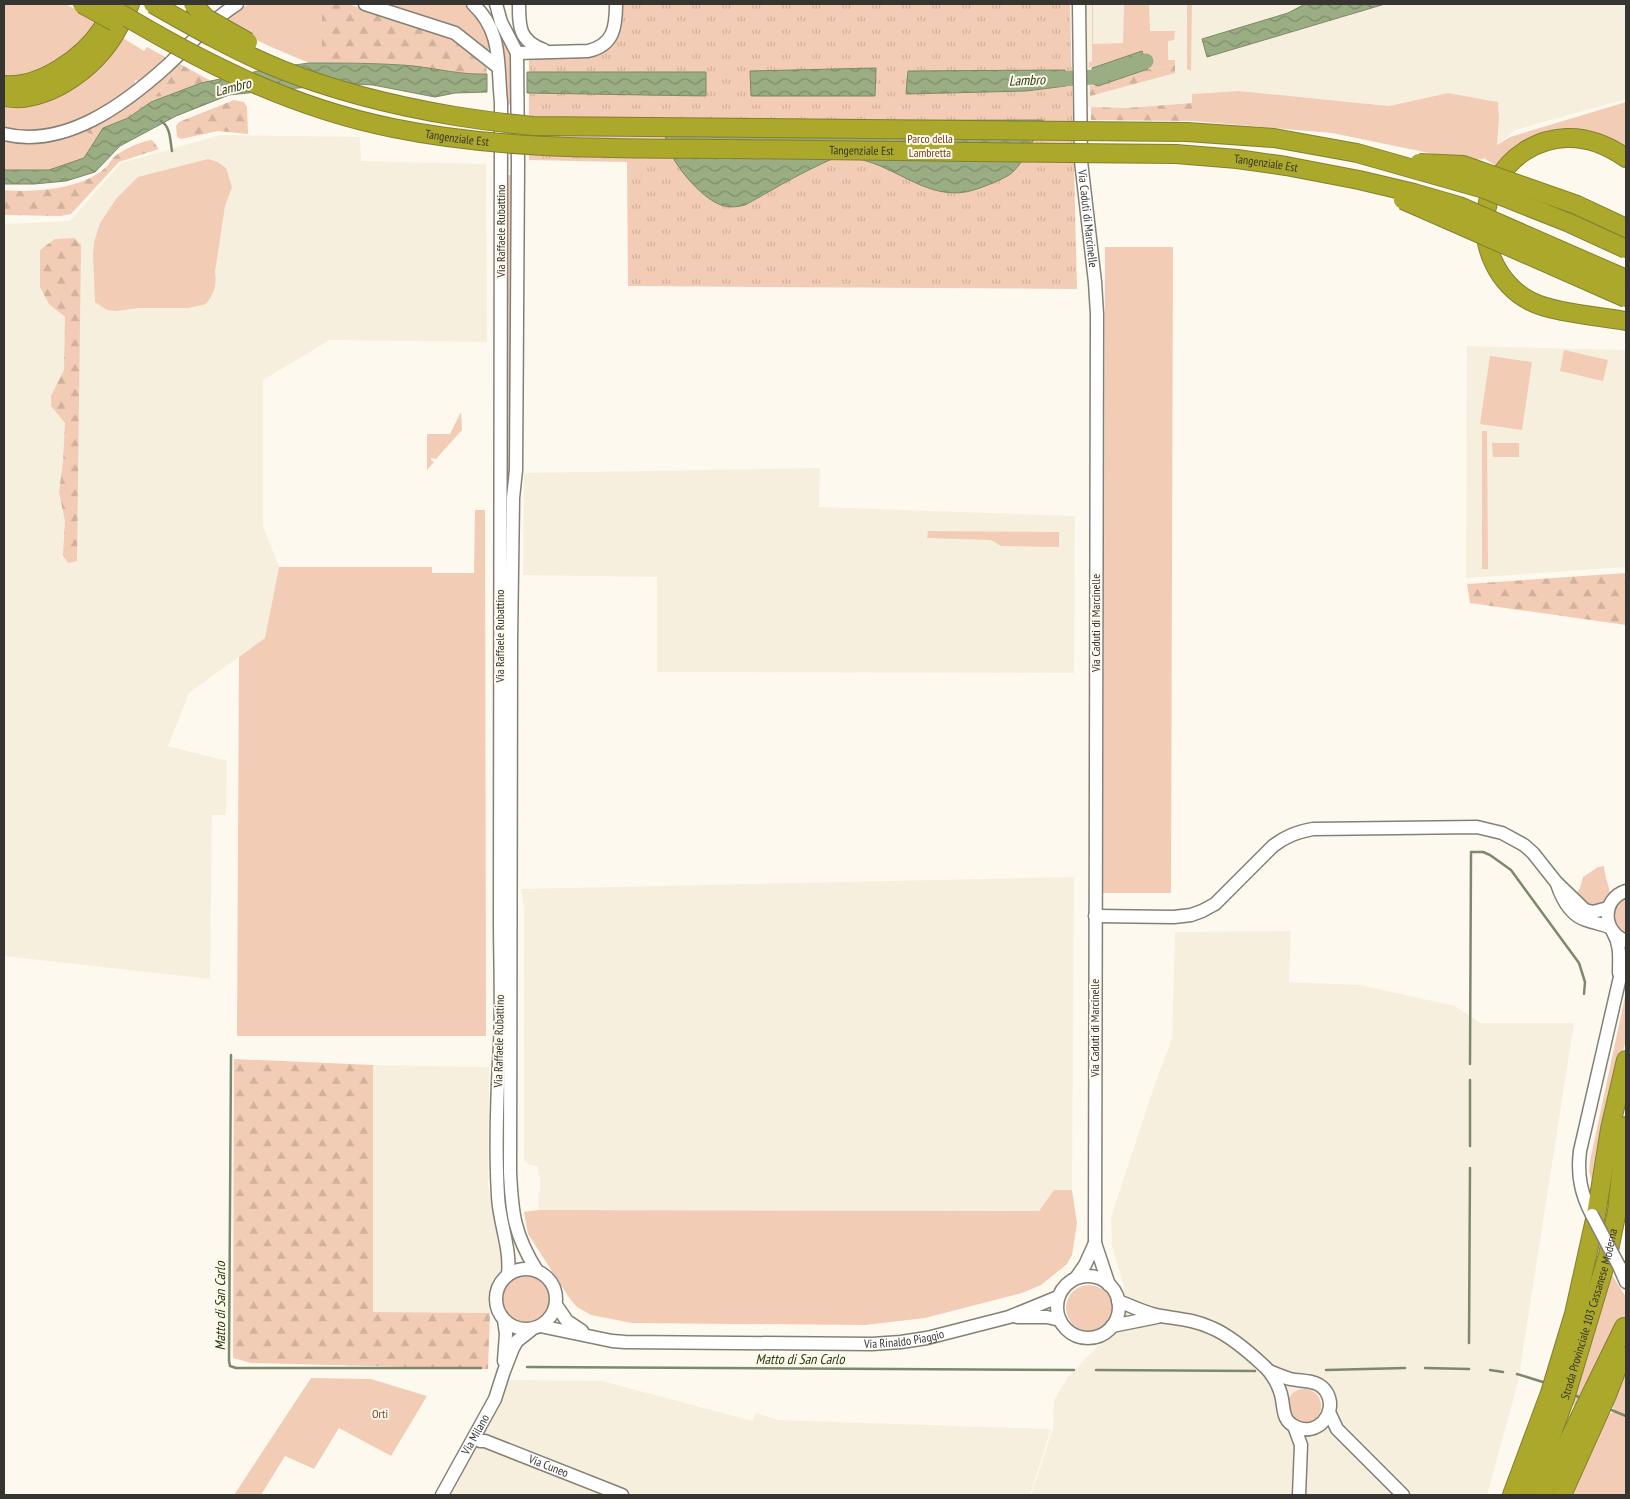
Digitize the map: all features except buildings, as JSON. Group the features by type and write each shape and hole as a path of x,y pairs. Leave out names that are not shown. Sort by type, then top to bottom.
{"highway":[{"path":"82,4 184,61 207,69 222,70"},
{"name":"Tangenziale Est","path":"104,4 222,70 253,84 290,98 392,128 473,141 586,148 1176,154 1237,159 1359,180 1459,206 1626,279"},
{"path":"4,85 18,85 31,82 47,76 63,66 88,47 102,28 115,4"},
{"path":"4,98 22,98 44,93 76,76 106,46 118,30 130,4"},
{"name":"Tangenziale Est","path":"153,4 216,39 281,69 350,94 416,109 508,124 588,128 1187,132 1274,138 1357,153 1484,189 1567,222 1626,249"},
{"path":"193,4 206,18 262,50 281,69"},
{"path":"1620,154 1590,141 1567,138 1538,144 1517,156 1503,170 1490,194 1484,226 1486,243 1499,273 1522,296 1540,305 1626,321"},
{"path":"1395,163 1463,165 1577,205 1626,228"},
{"path":"1359,180 1626,298"},
{"path":"1577,205 1626,216"},
{"path":"1512,1495 1550,1393 1574,1314 1596,1215 1610,1129 1626,1060"},
{"name":"Strada Provinciale 103 Cassanese Moderna","path":"1528,1495 1565,1398 1606,1262 1617,1211 1626,1132"},
{"path":"1562,1495 1607,1395 1625,1336"},
{"name":"Strada Provinciale 103 Cassanese Moderna","path":"1542,1495 1625,1336"}],"street":[{"path":"4,134 37,136 55,133 76,127 112,109 166,67 223,13 237,4"},
{"path":"365,4 455,33 498,67"},
{"name":"Via Raffaele Rubattino","path":"473,4 488,21 496,41 501,102 500,1043 497,1069 498,1196 509,1261 508,1274"},
{"name":"Via Raffaele Rubattino","path":"496,4 500,22 517,53 516,470 513,498 511,641 510,1172 512,1202 518,1233 523,1246 538,1271 546,1276 553,1285 556,1305"},
{"path":"520,4 519,21 523,36 533,46 548,52"},
{"path":"517,53 588,51 597,49 610,39 616,22 616,4"},
{"name":"Via Caduti di Marcinelle","path":"1080,4 1080,160 1095,282 1097,314 1095,1243 1109,1285"},
{"path":"1096,916 1174,916 1191,915 1202,911 1214,904 1273,846 1290,834 1313,829 1476,827 1491,829 1502,832 1524,845 1533,853 1556,882 1585,910 1593,912 1608,908"},
{"path":"1556,882 1562,899 1577,915 1585,920 1611,929 1619,938 1626,941"},
{"path":"1620,977 1619,948 1607,918 1608,908 1612,901 1617,895 1626,891"},
{"path":"1626,964 1620,977 1580,1151 1579,1181 1584,1199 1626,1282"},
{"name":"Via Caduti di Marcinelle","path":"1076,1278 1085,1265 1095,1243"},
{"path":"538,1271 522,1269 508,1274 501,1282 496,1294 495,1303 498,1314 512,1326 520,1329 536,1328 552,1314 556,1305"},
{"path":"1076,1278 1092,1276 1103,1280 1115,1292 1118,1301 1117,1316 1112,1326"},
{"name":"Via Rinaldo Piaggio","path":"536,1328 588,1335 612,1341 654,1344 872,1344 927,1338 1010,1317 1058,1297 1065,1286 1076,1278"},
{"path":"1058,1297 1057,1309 1060,1320 1069,1331 1084,1338 1100,1335 1112,1326 1160,1316"},
{"path":"1118,1301 1160,1316 1186,1319 1213,1328 1237,1343 1269,1371 1279,1376 1316,1383 1325,1390 1330,1400 1329,1412 1324,1421 1316,1427 1306,1446 1304,1495"},
{"name":"Via Rinaldo Piaggio","path":"556,1305 567,1321 588,1335"},
{"name":"Via Rinaldo Piaggio","path":"1010,1317 1037,1316 1060,1320"},
{"name":"Via Milano","path":"504,1320 506,1334 504,1371"},
{"name":"Via Milano","path":"442,1495 476,1437 495,1399 504,1371 517,1341 536,1328"},
{"path":"1269,1371 1282,1399 1283,1414 1286,1419 1294,1426 1304,1429 1316,1427 1329,1433 1392,1495"},
{"path":"1282,1399 1289,1388 1299,1381"},
{"path":"1329,1412 1337,1429 1403,1495"},
{"path":"1294,1426 1301,1446 1299,1495"},
{"name":"Via Cuneo","path":"476,1437 480,1441 485,1441 622,1495"}],"shaded area":[{"path":"1079,4 1305,4 1207,57 1385,4 1626,4 1626,99 1515,130 1497,145 1498,102 1448,93 1389,106 1239,91 1192,94 1192,103 1126,108 1079,107 1079,85 1093,84 1098,86 1092,68 1079,69"},
{"path":"220,135 360,137 361,161 486,164 487,342 330,340 263,380 263,526 279,567 265,638 189,693 168,746 227,761 226,815 212,815 210,979 4,956 4,224 70,221 121,163"},
{"path":"1467,346 1626,350 1626,567 1466,578"},
{"path":"820,468 819,507 1075,516 1074,673 657,672 657,577 523,575 524,473"},
{"path":"1074,877 1072,1190 1054,1190 1039,1211 539,1210 538,1192 540,1192 540,1175 538,1175 538,1166 530,1165 524,1161 524,907 521,889"},
{"path":"1291,931 1289,982 1360,985 1455,1006 1480,1023 1574,1023 1518,1382 1487,1495 1031,1495 1053,1428 1054,1400 1068,1377 1109,1335 1123,1314 1124,1286 1112,1246 1111,1217 1172,1038 1175,932"},
{"path":"373,1065 489,1067 488,1186 503,1265 491,1288 489,1299 490,1313 373,1312"},
{"path":"501,1380 602,1381 753,1421 756,1413 778,1420 1051,1429 1030,1495 442,1495"}],"green space":[{"path":"4,4 66,4 100,24 51,69 4,81"},
{"path":"249,4 322,4 322,63 309,63 221,23"},
{"path":"322,4 348,4 449,37 460,42 486,64 487,74 460,73 402,65 322,63"},
{"path":"373,4 464,4 481,19 491,48 484,53"},
{"name":"Parco della Lambretta","path":"623,4 1070,4 1077,289 628,286 627,162 529,160 529,56 597,56 616,41 621,28"},
{"path":"1092,4 1093,44 1123,43 1124,4 1149,4 1150,31 1175,31 1174,40 1168,41 1168,60 1175,60 1175,65 1148,69 1142,51 1089,68 1089,62 1092,62"},
{"path":"1187,4 1192,4 1191,71 1187,69"},
{"path":"501,33 512,56 513,102 509,105 507,104 499,35"},
{"path":"118,35 144,51 147,47 169,59 142,82 135,80 135,87 120,98 105,108 74,123 40,130 4,127 4,102"},
{"path":"180,64 151,102 143,108 136,98"},
{"path":"180,64 211,81 151,102"},
{"path":"1175,65 1175,73 1090,96 1090,85 1098,86 1148,69"},
{"path":"1239,91 1389,106 1448,93 1498,102 1497,145 1510,137 1626,102 1626,151 1607,138 1595,133 1569,129 1557,130 1529,140 1498,167 1485,159 1486,157 1468,161 1332,133 1192,121 1192,94"},
{"path":"136,98 143,108 128,118 103,128 95,140 83,128"},
{"path":"234,100 244,102 247,107 248,134 218,131 181,139 177,137 176,126 179,122"},
{"path":"1192,103 1192,121 1091,120 1091,107 1126,108"},
{"path":"83,128 95,140 84,158 49,170 4,170 4,138 45,141 63,137"},
{"path":"152,140 159,149 119,162 71,214 61,216 4,215 4,190 42,190 83,181 104,169 114,157 122,152"},
{"path":"208,159 218,162 226,168 232,187 225,206 215,272 216,281 213,293 206,304 188,308 137,308 117,311 107,310 95,302 94,242 100,223 116,199 138,177"},
{"path":"507,175 511,175 507,1199 503,1199"},
{"path":"74,238 81,245 77,561 68,563 63,555 65,521 59,492 65,423 51,406 51,396 64,370 65,317 49,304 40,287 40,250 55,239"},
{"path":"1105,247 1173,247 1171,893 1103,893"},
{"path":"1564,350 1608,360 1603,381 1560,371"},
{"path":"1490,356 1532,362 1522,430 1480,424"},
{"path":"461,412 462,430 436,459 431,458 434,462 427,470 427,434 450,434"},
{"path":"1482,431 1487,431 1488,569 1482,569"},
{"path":"1492,443 1519,443 1519,457 1493,457"},
{"path":"475,510 485,510 486,1036 237,1036 239,657 265,638 279,567 432,567 432,573 474,573"},
{"path":"928,531 1059,532 1059,547 1001,546 991,540 927,538"},
{"path":"1626,573 1626,625 1470,603 1467,584"},
{"path":"1604,866 1609,895 1607,900 1593,908 1575,895 1580,888 1583,877 1598,867"},
{"path":"1626,897 1626,936 1623,935 1612,919 1616,906"},
{"path":"1626,992 1626,1039 1606,1123 1595,1193 1589,1171 1590,1161"},
{"path":"234,1059 373,1065 373,1312 490,1313 488,1369 251,1363 233,1358"},
{"path":"1054,1190 1072,1190 1077,1223 1072,1255 1067,1264 1041,1285 1022,1293 925,1318 865,1325 632,1323 591,1315 577,1307 570,1299 528,1234 524,1212 539,1210 1039,1211"},
{"path":"1612,1275 1626,1297 1626,1328 1579,1408 1573,1405"},
{"path":"526,1276 539,1280 545,1286 549,1299 545,1312 539,1318 526,1322 513,1318 507,1312 503,1299 507,1286 513,1280"},
{"path":"1089,1285 1102,1289 1108,1295 1112,1308 1108,1321 1102,1327 1089,1331 1076,1327 1070,1321 1066,1308 1070,1295 1076,1289"},
{"path":"1626,1367 1626,1495 1571,1495 1607,1414 1615,1412 1612,1405"},
{"name":"Orti","path":"311,1378 371,1379 427,1396 391,1456 339,1428 314,1469 285,1456 261,1495 234,1495"},
{"path":"1304,1389 1316,1394 1321,1406 1316,1418 1304,1423 1292,1418 1287,1406 1292,1394"}],"water":[{"path":"1305,4 1385,4 1207,57 1202,39 1288,13"},
{"path":"1142,51 1148,69 1098,86 1093,84 1092,68"},
{"path":"309,63 401,65 460,73 487,74 487,92 455,93 435,97 373,85 353,84 229,95 176,116 120,146 95,172 66,181 4,184 4,170 49,170 84,158 103,128 128,118 151,102 201,83 273,68"},
{"path":"876,68 875,96 751,96 750,71"},
{"path":"1065,70 1066,86 1026,91 906,94 908,71"},
{"path":"527,72 706,72 706,96 527,93"},
{"path":"1043,120 1019,165 1009,175 977,189 958,193 940,191 923,186 873,163 855,158 836,158 800,174 745,205 733,207 724,206 713,201 696,187 680,169 666,141 665,121"}],"waterway":[{"name":"Lambro","path":"1044,80 1093,77 1146,61"},
{"name":"Matto di San Carlo","path":"161,121 167,127 172,151"},
{"path":"1470,1064 1471,852 1483,852 1490,855 1511,870 1579,963 1585,982 1584,994"},
{"name":"Matto di San Carlo","path":"231,1055 230,1366 236,1368 481,1368"},
{"path":"1470,1080 1470,1146"},
{"path":"1469,1343 1470,1168"},
{"name":"Matto di San Carlo","path":"527,1367 1074,1370"},
{"name":"Matto di San Carlo","path":"1326,1370 1405,1368"},
{"name":"Matto di San Carlo","path":"1425,1368 1469,1369"},
{"name":"Matto di San Carlo","path":"1096,1370 1255,1371"},
{"name":"Matto di San Carlo","path":"1490,1370 1503,1372"},
{"name":"Matto di San Carlo","path":"1517,1374 1546,1383"},
{"name":"Matto di San Carlo","path":"1572,1394 1583,1399"},
{"name":"Matto di San Carlo","path":"1609,1409 1626,1416"}]}
